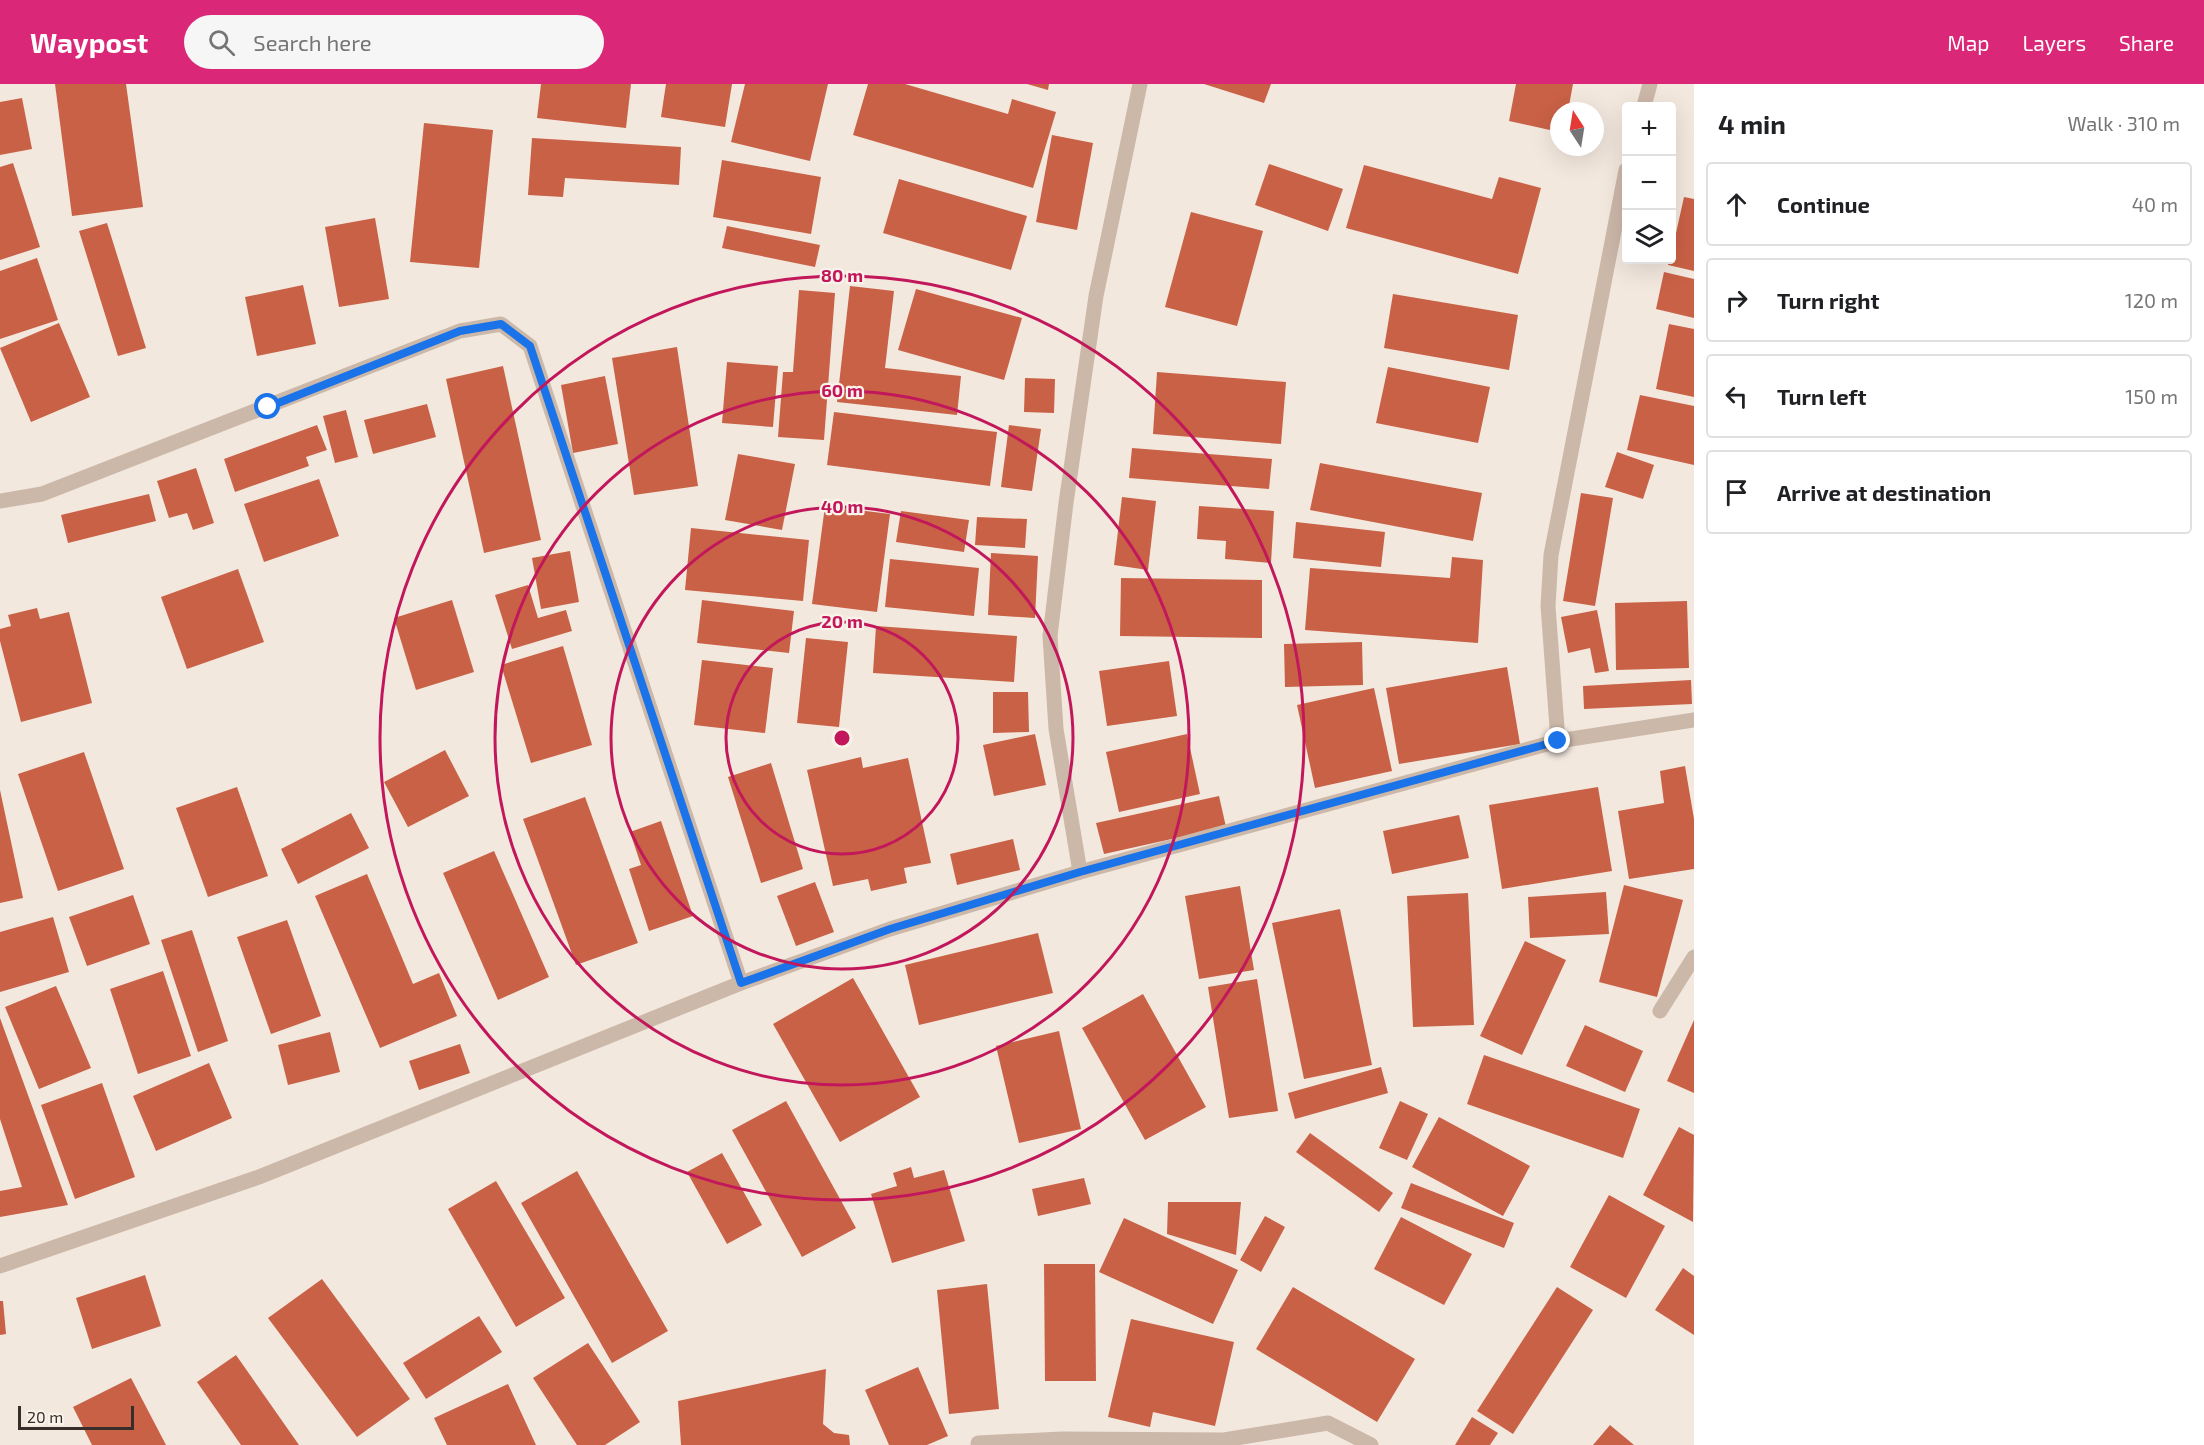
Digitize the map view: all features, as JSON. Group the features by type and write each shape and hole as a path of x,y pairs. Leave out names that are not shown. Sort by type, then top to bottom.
{"street":[{"path":"1080,872 1056,729 1050,636 1065,503 1096,296 1140,84"},
{"path":"1645,102 1650,84"},
{"path":"1558,741 1548,606 1551,555 1622,191"},
{"path":"0,501 42,494 460,331 501,324 530,346 741,983"},
{"path":"0,1266 259,1177 741,983 890,929 1080,872 1558,741 1694,720"},
{"path":"1660,1011 1694,957"},
{"path":"978,1443 1062,1439 1224,1440 1328,1423 1371,1445"}],"building":[{"path":"55,84 126,84 143,207 72,216"},
{"path":"541,84 631,84 626,128 537,118"},
{"path":"666,84 732,84 725,127 661,117"},
{"path":"745,84 828,84 810,161 731,142"},
{"path":"868,84 905,84 1008,114 1012,99 1056,112 1033,188 853,135"},
{"path":"1027,84 1049,84 1048,90"},
{"path":"1204,84 1271,84 1264,103"},
{"path":"1516,84 1573,84 1570,102 1550,102 1550,130 1509,121"},
{"path":"22,98 32,149 0,155 0,102"},
{"path":"424,123 493,130 479,268 410,262"},
{"path":"1052,135 1093,143 1077,230 1036,222"},
{"path":"532,138 681,147 679,185 565,178 563,197 528,195"},
{"path":"722,160 821,177 811,234 713,217"},
{"path":"13,163 40,247 0,260 0,167"},
{"path":"1269,164 1343,189 1328,231 1255,205"},
{"path":"1364,165 1492,199 1499,177 1541,188 1518,274 1346,228"},
{"path":"899,179 1027,216 1011,270 883,233"},
{"path":"1684,197 1694,199 1694,271 1668,265 1676,264 1676,233"},
{"path":"1191,212 1263,231 1237,326 1165,307"},
{"path":"375,218 389,299 339,307 325,227"},
{"path":"107,223 146,348 118,356 79,231"},
{"path":"727,226 820,245 815,267 722,248"},
{"path":"37,258 58,320 0,339 0,271"},
{"path":"1664,272 1694,279 1694,318 1656,309"},
{"path":"303,285 316,344 257,356 245,297"},
{"path":"850,286 894,291 885,368 961,376 957,415 837,402"},
{"path":"916,289 1022,318 1004,380 898,350"},
{"path":"799,290 835,293 824,440 778,437 783,372 793,372"},
{"path":"1393,294 1518,315 1509,370 1384,348"},
{"path":"59,323 90,397 31,422 0,348"},
{"path":"1669,324 1694,329 1694,397 1656,389"},
{"path":"677,347 698,486 634,495 612,358"},
{"path":"727,362 778,366 773,427 722,423"},
{"path":"503,366 541,540 484,553 446,379"},
{"path":"1388,367 1490,387 1478,443 1376,423"},
{"path":"1157,372 1286,382 1281,444 1153,434"},
{"path":"605,376 618,444 573,453 561,385"},
{"path":"1025,378 1055,379 1054,413 1024,412"},
{"path":"1640,395 1694,406 1694,465 1627,450"},
{"path":"427,404 436,437 373,454 364,420"},
{"path":"346,410 358,457 335,463 323,416"},
{"path":"834,412 997,432 990,486 827,465"},
{"path":"317,425 327,450 306,457 309,466 235,492 224,459"},
{"path":"1009,425 1041,429 1032,491 1001,487"},
{"path":"1132,448 1272,459 1269,489 1129,478"},
{"path":"1617,452 1654,465 1643,499 1605,487"},
{"path":"738,454 795,464 782,530 725,520"},
{"path":"1320,463 1482,493 1473,541 1310,510"},
{"path":"196,468 214,523 193,530 187,513 169,518 157,481"},
{"path":"319,479 339,536 264,562 244,504"},
{"path":"1581,493 1613,498 1595,606 1563,601"},
{"path":"149,494 156,521 68,543 61,515"},
{"path":"1122,497 1156,501 1148,570 1114,565"},
{"path":"825,506 890,514 877,612 812,604"},
{"path":"1199,506 1274,511 1271,563 1225,559 1226,541 1197,539"},
{"path":"901,511 969,520 964,552 896,542"},
{"path":"977,517 1027,519 1025,548 975,545"},
{"path":"1296,522 1385,532 1381,567 1293,558"},
{"path":"691,528 809,540 803,601 685,590"},
{"path":"570,551 579,602 541,609 532,558"},
{"path":"991,553 1038,556 1035,618 988,615"},
{"path":"1452,557 1483,560 1478,643 1305,630 1310,568 1450,578"},
{"path":"890,559 979,568 974,616 885,607"},
{"path":"238,569 264,642 187,669 161,597"},
{"path":"1121,578 1262,580 1262,638 1120,636"},
{"path":"528,585 538,618 566,610 572,631 512,649 495,595"},
{"path":"452,600 474,672 416,690 394,618"},
{"path":"702,600 794,611 789,653 697,643"},
{"path":"1687,601 1689,668 1616,670 1615,603"},
{"path":"37,608 40,619 69,612 92,703 21,722 0,641 0,629 11,626 8,615"},
{"path":"1597,610 1609,671 1595,673 1590,648 1568,653 1561,617"},
{"path":"876,626 1017,636 1014,682 873,673"},
{"path":"806,638 848,642 839,727 797,723"},
{"path":"1362,642 1363,685 1285,687 1284,644"},
{"path":"563,646 592,745 531,763 501,665"},
{"path":"702,660 773,668 765,733 694,725"},
{"path":"1169,661 1177,716 1107,726 1099,671"},
{"path":"1507,667 1520,744 1399,764 1386,688"},
{"path":"1691,680 1692,704 1584,709 1583,686"},
{"path":"1374,688 1392,771 1315,788 1297,705"},
{"path":"993,692 1028,692 1029,732 993,733"},
{"path":"1035,734 1046,785 994,796 983,745"},
{"path":"1187,734 1200,794 1119,812 1106,752"},
{"path":"445,750 469,796 408,827 384,782"},
{"path":"84,752 124,869 58,891 18,774"},
{"path":"861,757 863,768 908,758 931,863 904,868 907,883 871,891 868,879 833,886 807,770"},
{"path":"771,763 803,869 761,883 728,777"},
{"path":"1685,766 1694,819 1694,869 1629,879 1618,811 1664,803 1660,771"},
{"path":"237,787 268,876 208,897 176,808"},
{"path":"1598,787 1612,871 1502,889 1489,805"},
{"path":"0,790 23,898 0,903"},
{"path":"1219,796 1226,827 1104,854 1096,823"},
{"path":"585,797 638,943 576,965 523,819"},
{"path":"351,813 369,848 298,884 281,849"},
{"path":"1459,815 1469,858 1392,874 1383,831"},
{"path":"661,821 693,916 649,931 629,869 641,865 630,832"},
{"path":"1013,839 1020,870 957,885 950,854"},
{"path":"494,851 549,977 498,1000 443,873"},
{"path":"367,874 413,984 439,973 457,1016 380,1048 315,896"},
{"path":"815,882 834,932 796,946 777,896"},
{"path":"1624,885 1683,900 1657,997 1599,982"},
{"path":"1240,886 1254,970 1199,979 1185,896"},
{"path":"1606,892 1609,934 1530,938 1528,897"},
{"path":"1468,893 1474,1025 1413,1027 1407,896"},
{"path":"133,895 150,944 87,966 69,917"},
{"path":"1340,909 1372,1065 1304,1079 1272,923"},
{"path":"53,917 69,972 0,992 0,932"},
{"path":"287,920 321,1016 271,1034 237,937"},
{"path":"192,930 228,1041 198,1052 161,940"},
{"path":"1038,933 1053,993 919,1025 905,965"},
{"path":"1525,941 1566,960 1522,1055 1480,1036"},
{"path":"163,971 191,1056 138,1074 110,989"},
{"path":"853,978 920,1097 840,1142 773,1024"},
{"path":"1257,979 1278,1111 1229,1118 1208,987"},
{"path":"56,986 91,1068 39,1089 5,1007"},
{"path":"1143,994 1206,1107 1145,1140 1082,1028"},
{"path":"0,1018 68,1205 0,1217 0,1191 22,1187 0,1119"},
{"path":"1694,1020 1694,1093 1667,1081"},
{"path":"1585,1025 1643,1051 1625,1092 1566,1066"},
{"path":"1059,1031 1081,1129 1019,1143 996,1046"},
{"path":"330,1032 340,1072 288,1085 278,1045"},
{"path":"460,1044 470,1073 419,1090 409,1061"},
{"path":"1484,1055 1640,1109 1623,1158 1467,1104"},
{"path":"209,1063 232,1118 156,1151 133,1096"},
{"path":"1381,1067 1388,1093 1295,1119 1288,1093"},
{"path":"102,1083 135,1177 75,1199 41,1105"},
{"path":"786,1101 856,1228 802,1257 732,1130"},
{"path":"1400,1101 1428,1114 1407,1160 1379,1148"},
{"path":"1439,1117 1530,1166 1503,1216 1412,1167"},
{"path":"1679,1127 1694,1135 1693,1222 1643,1195"},
{"path":"1310,1133 1393,1193 1379,1212 1296,1152"},
{"path":"722,1153 762,1225 727,1244 687,1172"},
{"path":"911,1167 914,1178 944,1170 965,1241 892,1263 871,1194 897,1186 893,1173"},
{"path":"577,1171 668,1331 612,1363 521,1203"},
{"path":"1084,1178 1091,1204 1038,1216 1032,1189"},
{"path":"496,1181 565,1298 516,1327 448,1209"},
{"path":"1411,1183 1514,1223 1504,1248 1401,1208"},
{"path":"1609,1195 1665,1226 1626,1298 1570,1267"},
{"path":"1168,1202 1241,1202 1236,1255 1167,1234"},
{"path":"1265,1216 1285,1227 1261,1272 1240,1260"},
{"path":"1401,1217 1472,1254 1444,1305 1374,1269"},
{"path":"1124,1218 1238,1270 1213,1324 1099,1272"},
{"path":"1044,1264 1095,1264 1096,1381 1045,1381"},
{"path":"1683,1268 1694,1276 1694,1335 1655,1310"},
{"path":"145,1275 161,1326 92,1349 76,1298"},
{"path":"322,1279 410,1399 357,1437 268,1318"},
{"path":"987,1284 999,1409 949,1414 937,1290"},
{"path":"1293,1287 1415,1359 1377,1422 1256,1349"},
{"path":"1557,1287 1593,1310 1513,1434 1477,1411"},
{"path":"0,1301 3,1301 6,1334 0,1335"},
{"path":"479,1316 502,1352 426,1399 403,1363"},
{"path":"1131,1319 1234,1342 1215,1426 1153,1412 1150,1427 1108,1417"},
{"path":"588,1343 640,1422 605,1445 577,1445 533,1378"},
{"path":"236,1355 299,1445 241,1445 197,1382"},
{"path":"918,1367 948,1436 927,1445 889,1445 865,1390"},
{"path":"826,1369 823,1424 834,1433 849,1435 850,1445 681,1445 678,1401"},
{"path":"131,1378 166,1445 92,1445 73,1407"},
{"path":"508,1384 536,1445 447,1445 434,1418"},
{"path":"1472,1417 1498,1433 1490,1445 1455,1445"},
{"path":"1610,1425 1634,1445 1593,1445"}],"route":[{"path":"268,407 460,331 501,324 530,346 741,983 890,929 1080,872 1558,741"}]}
